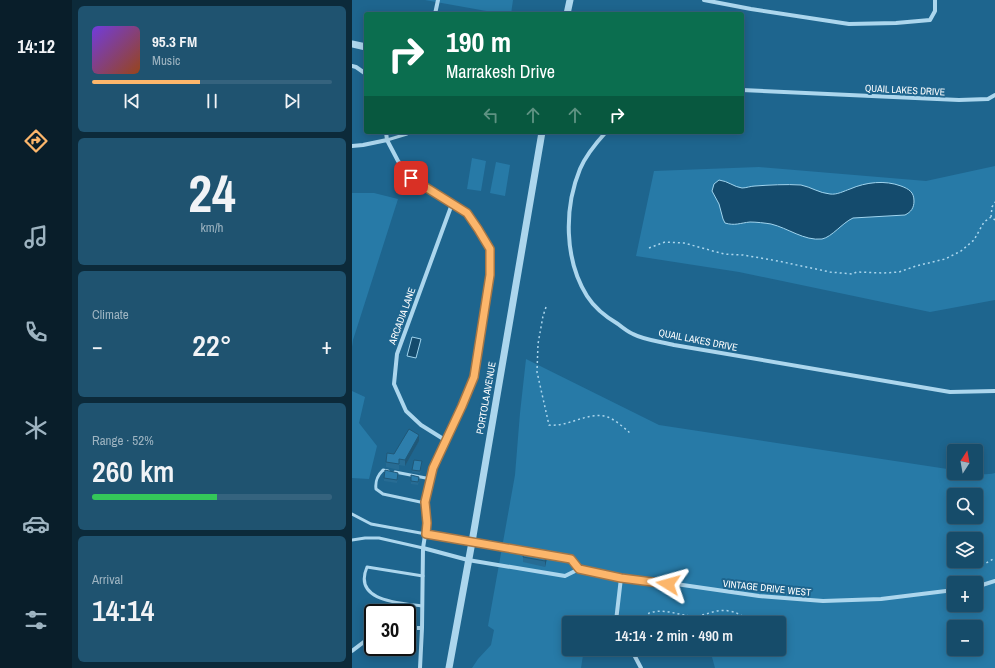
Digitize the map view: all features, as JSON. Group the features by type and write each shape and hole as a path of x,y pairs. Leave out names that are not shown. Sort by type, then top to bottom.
{"street":[{"path":"435,12 438,0"},
{"path":"567,12 570,0"},
{"path":"704,0 751,9 849,24 896,23 930,20 935,11 934,0"},
{"path":"352,44 364,47"},
{"path":"352,66 364,73"},
{"name":"QUAIL LAKES DRIVE","path":"744,90 959,100 988,99 995,95"},
{"path":"386,134 387,140 398,161 411,178 467,213 490,249 490,275 474,377 433,468 425,502 427,523 423,548 420,668"},
{"name":"PORTOLA AVENUE","path":"449,668 542,134"},
{"name":"QUAIL LAKES DRIVE","path":"604,134 586,157 576,179 568,240 574,270 587,297 611,320 634,335 674,345 950,392 995,391"},
{"path":"352,146 387,140"},
{"name":"ARCADIA LANE","path":"445,440 421,425 406,411 394,384 397,354 452,204"},
{"path":"426,534 533,553"},
{"path":"423,548 468,560 565,576 579,569"},
{"name":"VINTAGE DRIVE WEST","path":"540,554 571,559 579,569 621,578 759,596 823,602 881,599 947,591"},
{"path":"617,616 621,578"},
{"path":"983,585 995,581"},
{"path":"416,628 422,628"},
{"path":"352,651 364,641"},
{"path":"635,656 641,668"}],"lane":[{"path":"387,140 404,134"},
{"path":"425,502 383,494 376,489 375,482 378,474 383,470 431,479"},
{"path":"352,514 371,524 426,534"},
{"path":"352,540 379,538 423,548"},
{"path":"422,606 381,600 367,593 363,587 364,572 367,567 423,576"}],"path":[{"path":"649,248 665,242 684,244 724,254 743,255 778,261 830,272 852,274 857,272 899,272 945,259 961,251 974,240 984,222 991,217 992,207 995,202"},
{"path":"991,217 995,220"},
{"path":"546,308 538,344 537,372 549,425 558,426 586,418 604,416 619,424 630,434"},
{"path":"983,564 995,558"},
{"path":"647,616 648,613 656,611 692,616 718,610 730,611 741,616"}],"shaded area":[{"path":"425,0 513,0 511,12 492,12"},
{"path":"472,158 486,161 481,191 467,189"},
{"path":"496,162 510,165 505,196 490,193"},
{"path":"995,166 995,300 930,312 739,272 636,256 654,171 759,167 926,181"},
{"path":"719,180 742,188 772,185 801,185 833,194 869,183 882,182 895,184 909,190 913,195 914,203 912,210 905,215 853,218 826,238 815,239 802,236 771,224 752,222 735,224 725,223 719,204 712,191 714,184"},
{"path":"352,193 374,193 398,199 352,347"},
{"path":"412,337 421,339 416,358 407,356"},
{"path":"526,359 659,425 947,469 947,480 983,480 983,474 995,473 995,668 715,668 712,657 710,656 786,656 786,616 562,616 562,656 583,656 581,668 472,668 491,645 494,630 488,626 515,475"},
{"path":"352,391 365,397 359,423 377,446 369,479 352,478"}],"building":[{"path":"409,429 419,435 405,460 399,459 399,464 386,462 387,453 394,454"},
{"path":"414,460 422,461 420,471 412,470"},
{"path":"385,470 398,473 397,480 384,478"},
{"path":"411,475 419,477 418,482 411,481"},
{"path":"525,549 547,552 545,561 523,557"}],"route":[{"path":"411,178 467,213 490,249 490,275 474,377 433,468 425,502 427,523 426,534 571,559 579,569 621,578 668,584"}]}
